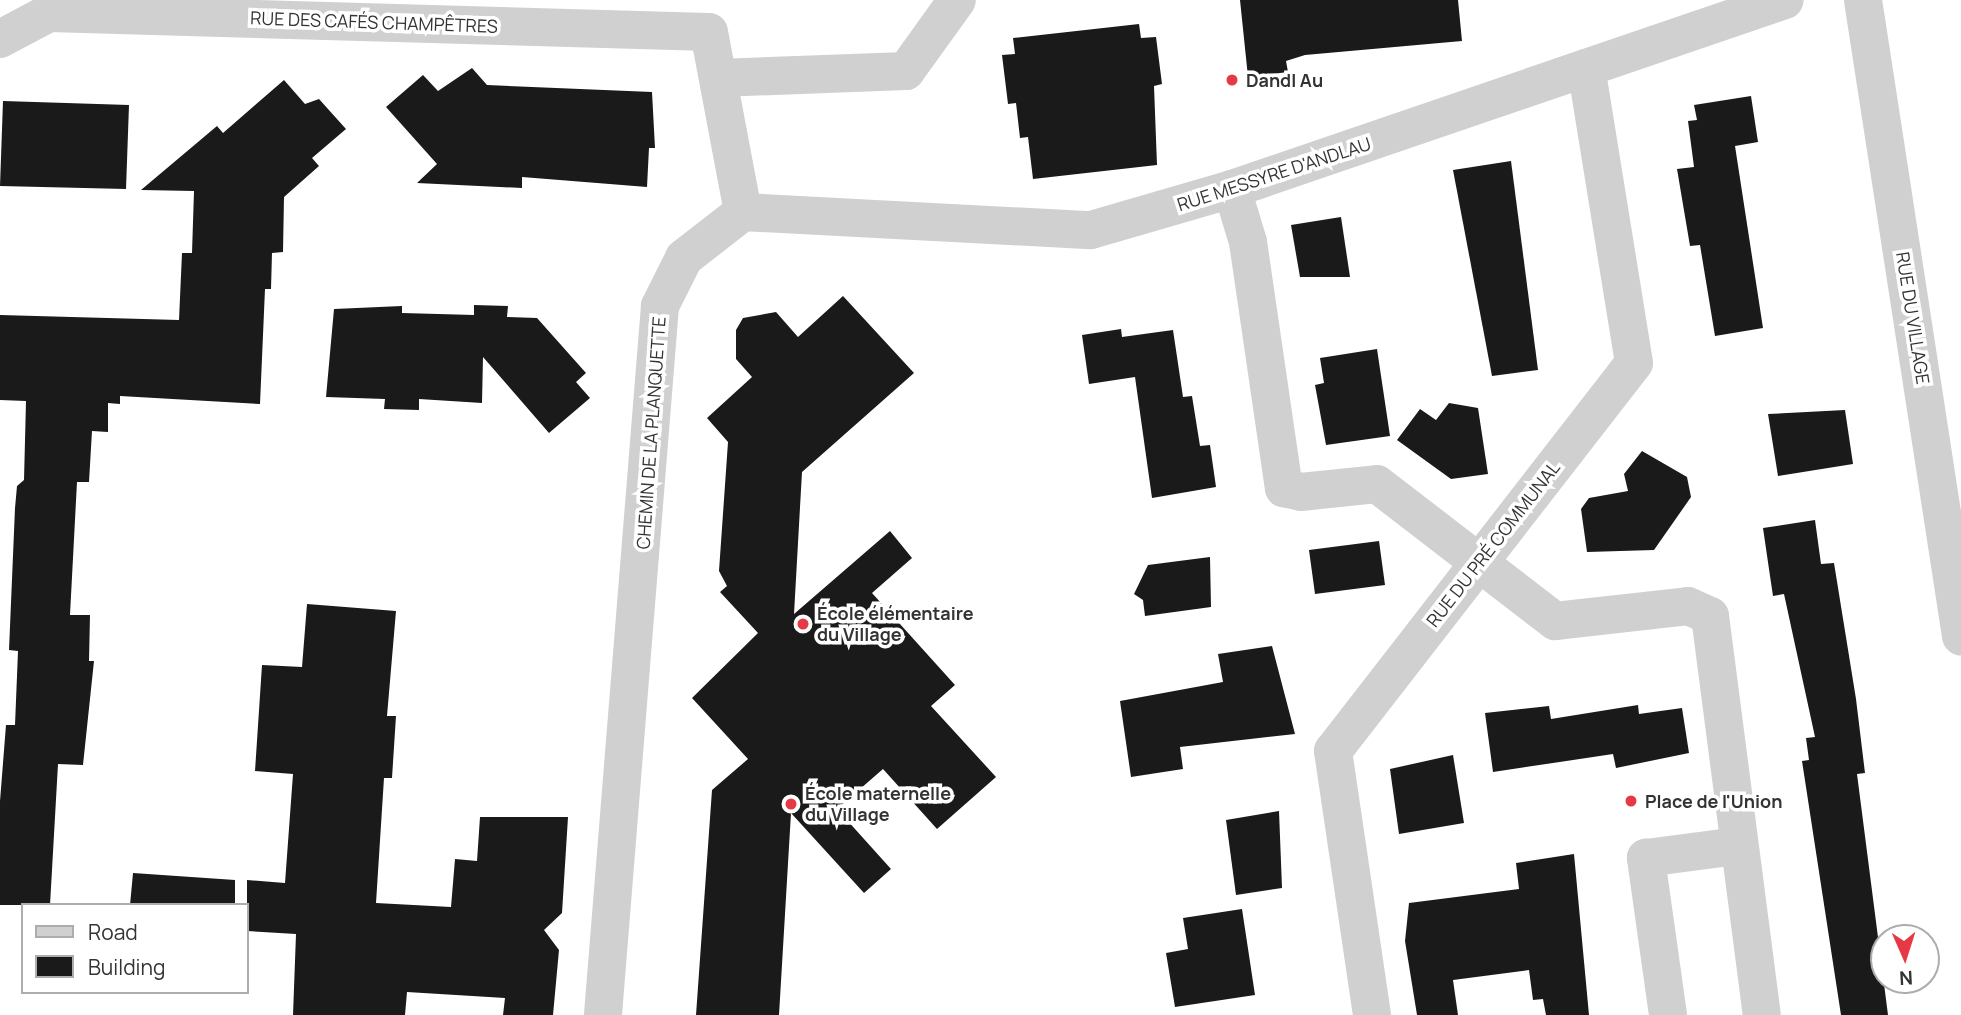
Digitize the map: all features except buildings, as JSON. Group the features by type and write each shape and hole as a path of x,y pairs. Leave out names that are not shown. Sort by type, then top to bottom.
{"street":[{"path":"743,212 718,78 906,71 957,0"},
{"name":"RUE MESSYRE D'ANDLAU","path":"743,212 1091,230 1232,190 1785,0"},
{"name":"RUE DU VILLAGE","path":"1863,0 1961,636"},
{"name":"RUE DES CAFÉS CHAMPÊTRES","path":"0,39 48,13 709,32 718,78"},
{"name":"RUE DU PRÉ COMMUNAL","path":"1372,1015 1333,751 1634,363 1586,68"},
{"path":"1232,190 1248,242 1284,488 1301,492 1377,484 1481,560 1555,621 1688,606 1710,616 1737,846 1762,1015"},
{"name":"CHEMIN DE LA PLANQUETTE","path":"603,1015 660,306 684,258 743,212"},
{"path":"1668,1015 1646,859 1737,846"}],"place":[{"name":"Dandl Au","path":"1232,80"},
{"name":"École élémentaire du Village","path":"803,624"},
{"name":"Place de l'Union","path":"1631,801"},
{"name":"École maternelle du Village","path":"791,804"}]}
